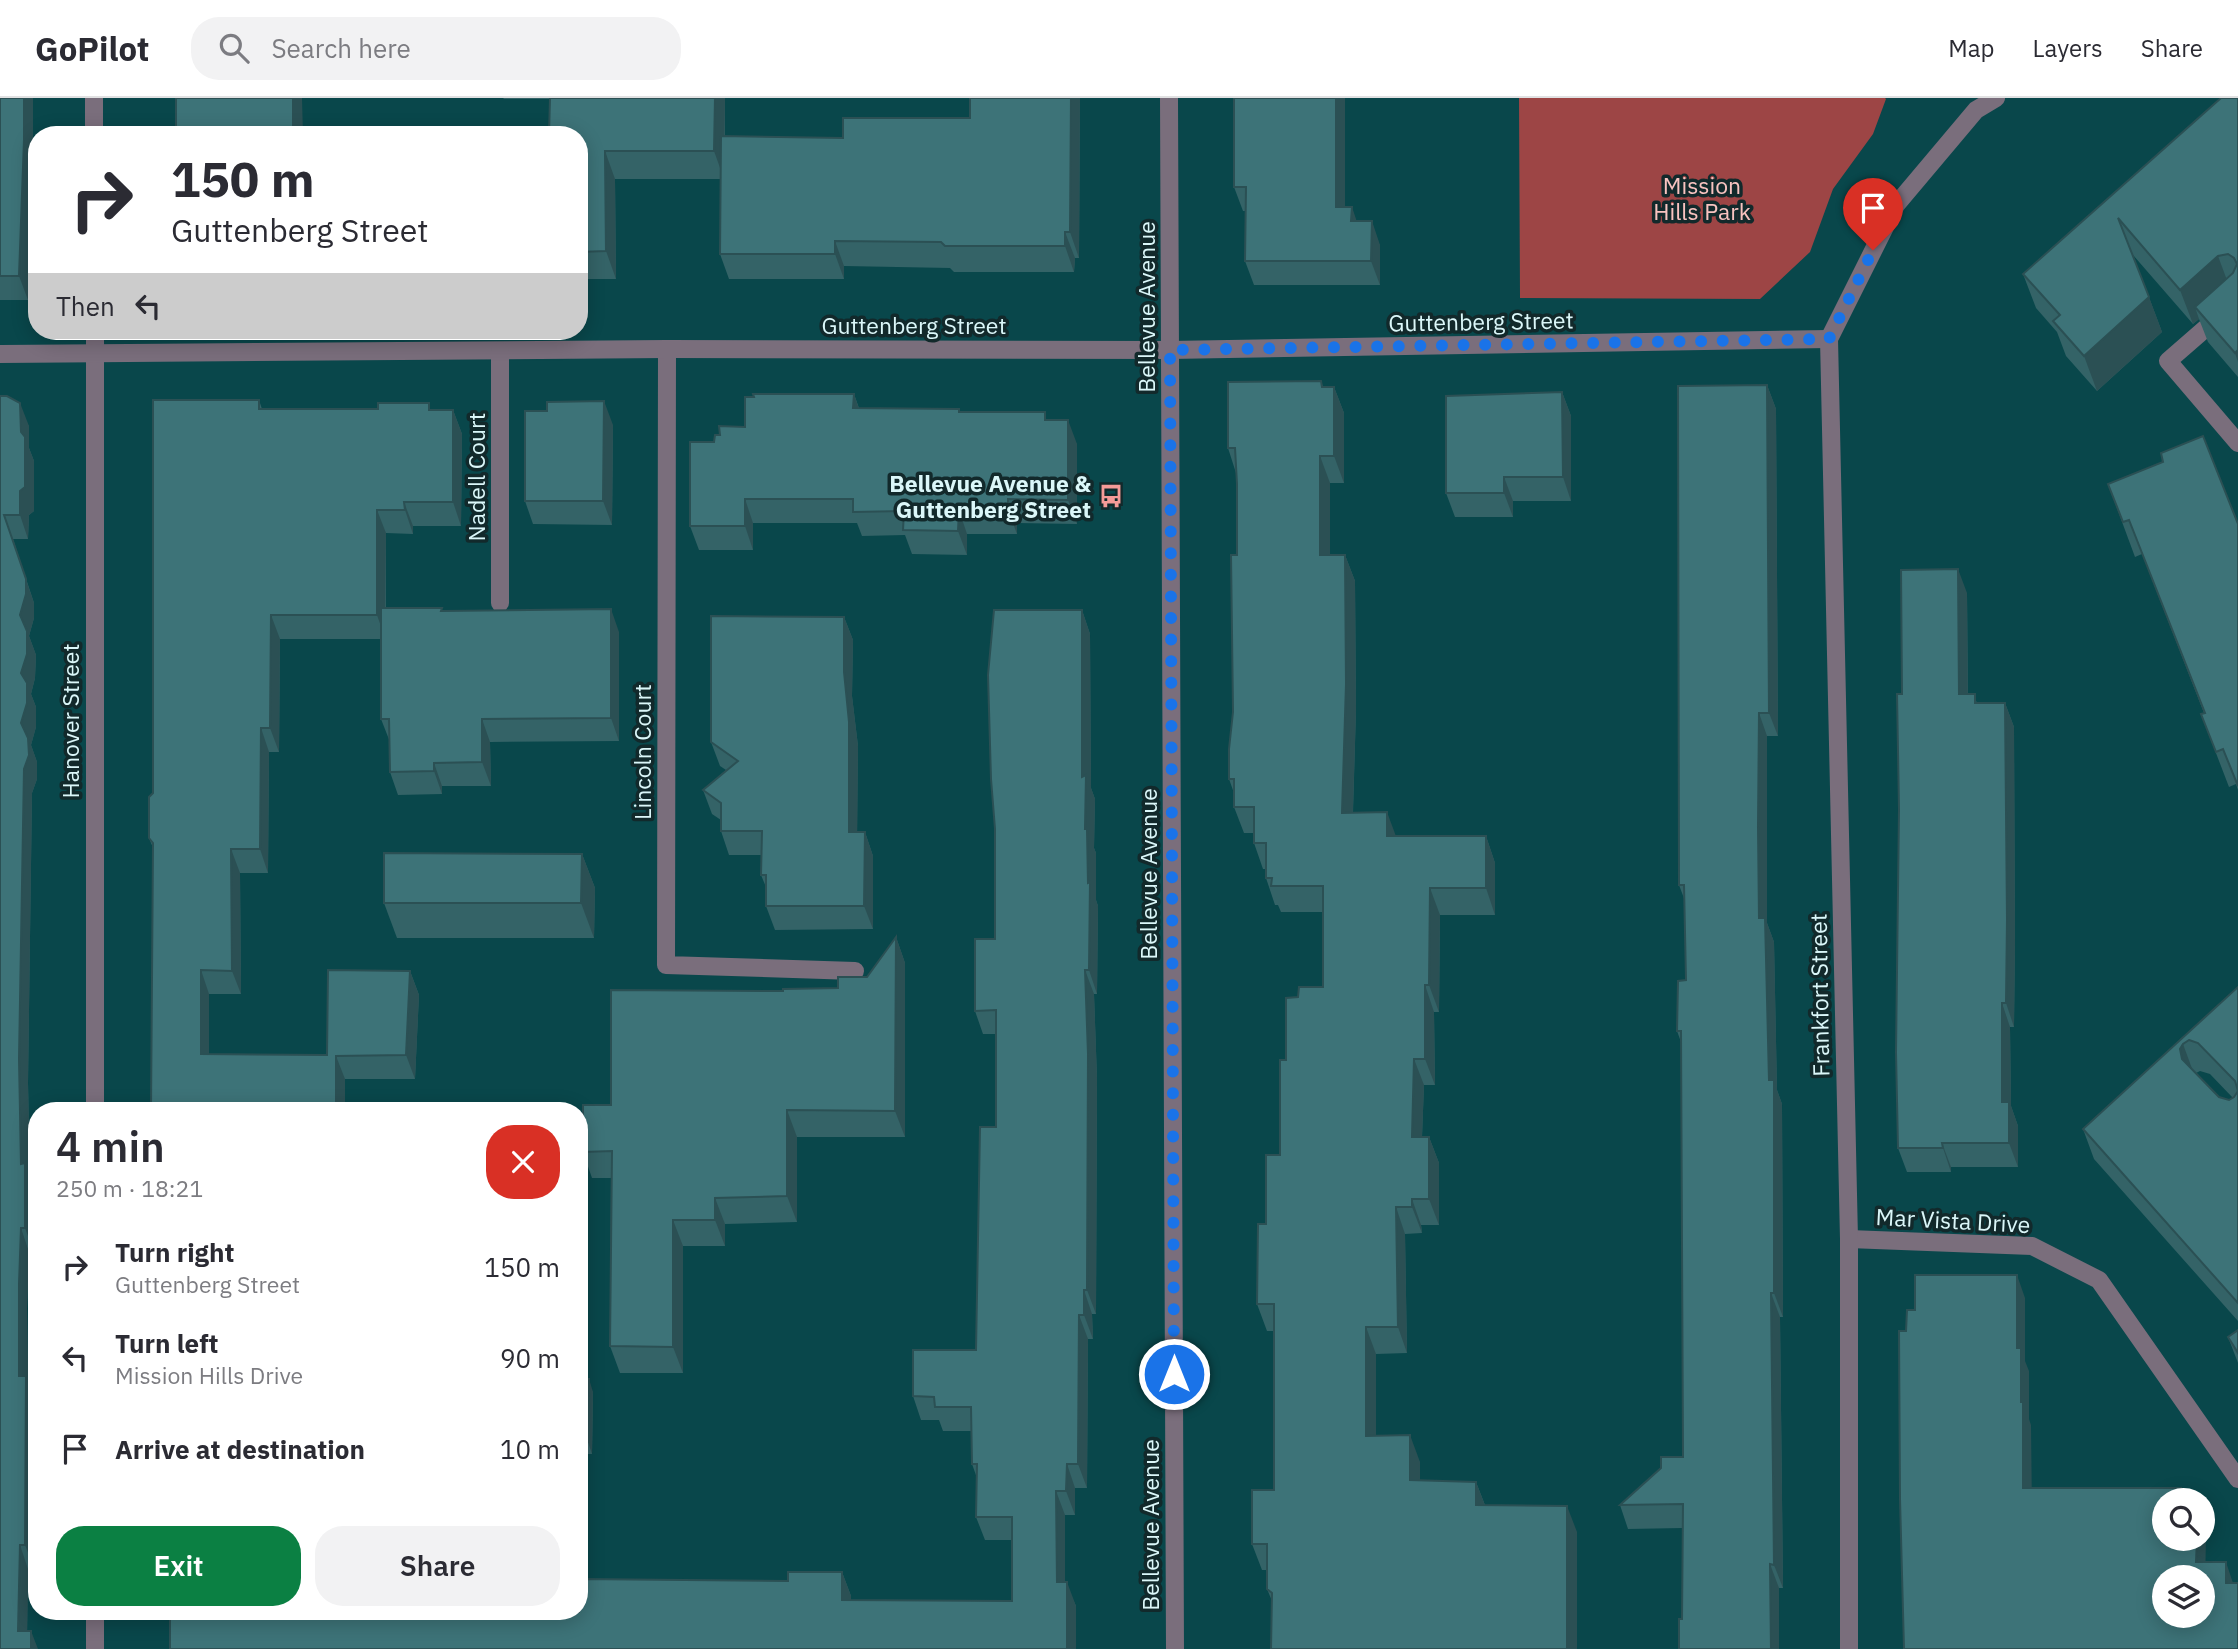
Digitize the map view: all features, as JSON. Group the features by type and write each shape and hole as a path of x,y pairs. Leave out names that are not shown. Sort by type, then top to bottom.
{"street":[{"path":"94,98 94,126"},
{"name":"Bellevue Avenue","path":"1169,98 1175,1649"},
{"path":"1829,339 1896,205 1970,104 1996,98"},
{"path":"2238,300 2168,361 2238,443"},
{"name":"Guttenberg Street","path":"0,354 667,349 1170,350 1829,339"},
{"name":"Frankfort Street","path":"1829,339 1849,1239 1849,1649"},
{"name":"Hanover Street","path":"95,340 95,1102"},
{"name":"Lincoln Court","path":"667,349 666,965 855,971"},
{"name":"Nadell Court","path":"500,351 500,603"},
{"name":"Mar Vista Drive","path":"1849,1239 2032,1246 2099,1280 2238,1479"},
{"path":"95,1620 95,1649"}],"green space":[{"name":"Mission Hills Park","path":"1519,98 1886,99 1873,134 1833,189 1810,252 1760,299 1520,298"}],"building":[{"path":"0,98 24,98 19,276 0,276"},
{"path":"176,98 293,98 293,126 176,126"},
{"path":"550,98 715,98 714,151 605,151 606,251 588,252 588,126 549,126"},
{"path":"970,98 1071,98 1070,232 1065,232 1065,246 945,246 941,242 835,241 835,254 720,254 721,136 843,138 843,118 970,118"},
{"path":"1234,98 1336,98 1336,207 1352,207 1351,221 1372,221 1371,261 1245,261 1246,187 1234,187"},
{"path":"2221,98 2238,98 2238,350 2235,353 2195,307 2233,273 2237,264 2234,258 2228,254 2218,256 2180,290 2118,218 2149,297 2084,356 2053,321 2060,315 2023,274"},
{"path":"1321,381 1322,387 1334,387 1334,456 1320,456 1320,555 1345,555 1346,684 1342,813 1387,812 1387,836 1486,836 1486,888 1430,888 1429,985 1425,985 1425,1059 1414,1059 1412,1137 1429,1137 1429,1199 1412,1199 1412,1207 1396,1207 1398,1327 1366,1327 1366,1436 1410,1435 1410,1480 1476,1482 1476,1505 1567,1506 1567,1649 1271,1649 1272,1593 1267,1589 1267,1544 1252,1544 1252,1490 1274,1490 1274,1304 1257,1304 1258,1224 1266,1224 1266,1155 1280,1155 1280,1060 1286,1060 1286,998 1298,997 1299,987 1323,987 1323,886 1271,886 1272,878 1266,878 1266,843 1254,843 1254,807 1234,807 1234,779 1229,779 1229,749 1233,712 1231,555 1237,555 1237,484 1235,448 1228,448 1228,382"},
{"path":"1767,385 1769,713 1759,713 1758,827 1759,918 1765,918 1769,1080 1774,1080 1774,1293 1771,1293 1774,1565 1770,1564 1771,1649 1679,1649 1679,1619 1682,1619 1683,1504 1620,1505 1661,1468 1661,1457 1683,1457 1681,1031 1677,1031 1678,981 1686,980 1684,885 1679,885 1678,386"},
{"path":"1562,392 1563,477 1504,477 1504,493 1446,493 1446,396"},
{"path":"753,394 854,394 853,408 1045,412 1045,420 1068,420 1068,500 1008,499 1008,510 959,510 958,531 903,530 904,511 853,512 853,499 745,499 745,526 690,526 690,442 714,442 715,435 720,435 719,426 745,427 745,397 754,397"},
{"path":"0,396 7,396 20,403 21,432 25,437 25,487 20,491 20,515 4,515 26,579 26,594 20,615 27,631 27,654 21,673 27,683 27,703 21,723 28,738 29,755 24,769 19,1059 21,1164 25,1163 25,1228 21,1228 19,1284 19,1376 26,1376 25,1545 20,1545 18,1631 31,1631 31,1649 0,1649"},
{"path":"153,400 259,400 259,409 378,409 378,403 429,403 429,410 453,410 453,502 404,502 405,510 377,510 377,615 271,615 270,728 261,728 260,849 231,849 232,971 201,970 201,1054 327,1055 328,970 410,971 406,1055 336,1056 336,1102 151,1102 153,843 149,838 149,797 153,793"},
{"path":"604,401 603,501 525,501 525,411 547,411 547,402"},
{"path":"2203,436 2238,524 2238,786 2223,749 2216,752 2201,714 2205,713 2129,520 2123,522 2108,484 2163,462 2161,453"},
{"path":"1958,569 1959,694 1975,694 1975,703 2005,703 2007,919 2006,1003 2002,1003 2002,1102 2009,1102 2009,1143 1942,1143 1943,1148 1898,1148 1897,694 1902,694 1901,570"},
{"path":"381,608 442,608 441,611 611,609 611,718 482,719 482,762 434,763 434,771 390,772 389,719 381,719"},
{"path":"994,610 1082,610 1082,777 1086,775 1085,829 1088,883 1090,882 1089,970 1085,970 1088,1054 1087,1290 1084,1290 1084,1315 1079,1315 1078,1464 1067,1464 1066,1491 1056,1491 1057,1582 1067,1582 1067,1649 170,1649 170,1620 588,1620 588,1579 788,1581 788,1572 842,1572 842,1600 1012,1601 1012,1517 976,1517 977,1464 972,1464 971,1407 935,1407 934,1397 913,1396 913,1350 976,1350 980,1127 996,1127 996,1010 975,1011 975,939 995,939 995,829 988,675"},
{"path":"711,616 844,617 844,672 849,722 849,832 865,832 864,906 766,906 766,875 761,875 762,831 721,831 721,803 703,790 738,761 711,742"},
{"path":"384,853 582,854 581,903 384,903"},
{"path":"896,937 895,1111 787,1110 787,1196 715,1198 715,1220 673,1220 673,1347 610,1346 612,1151 588,1152 588,1105 611,1105 611,990 783,991 838,988 838,977 867,977"},
{"path":"2238,987 2238,1091 2238,1303 2083,1129","holes":["2189,1040 2198,1043 2235,1081 2238,1091 2229,1100 2219,1097 2182,1059 2180,1049 2183,1044"]},
{"path":"1915,1275 2017,1275 2017,1348 2021,1348 2023,1402 2023,1488 2152,1488 2152,1551 2196,1551 2196,1562 2226,1562 2226,1583 2238,1583 2238,1649 1904,1649 1899,1331 1906,1331 1907,1310 1915,1310"},
{"path":"2238,1330 2238,1353 2228,1337"},
{"path":"588,1379 589,1379 588,1442"}],"place":[{"name":"Bellevue Avenue & Guttenberg Street","path":"1111,496"}],"route":[{"path":"1174,1374 1170,350 1829,339 1873,250"}]}
